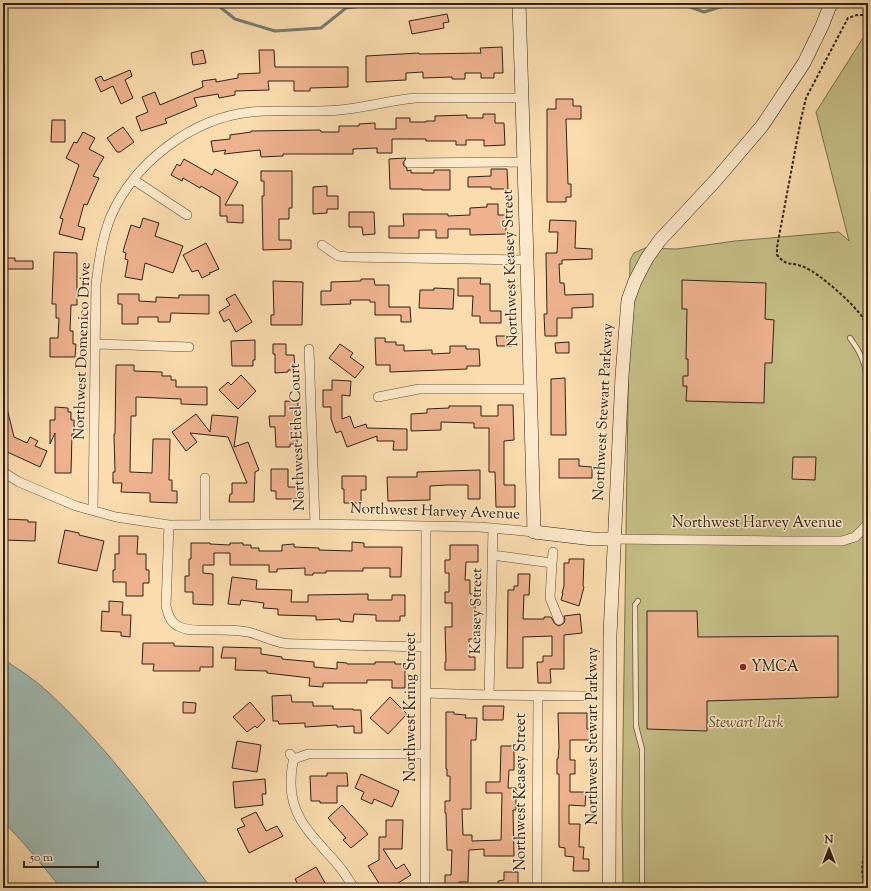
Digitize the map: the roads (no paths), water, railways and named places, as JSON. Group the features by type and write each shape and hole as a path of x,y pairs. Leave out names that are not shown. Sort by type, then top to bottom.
{"main road":[{"name":"Northwest Keasey Street","path":"519,3 534,532"},
{"name":"Northwest Stewart Parkway","path":"609,888 610,635 613,539 628,300 647,258 660,240 715,181 762,126 804,62 822,26 831,3"},
{"name":"Northwest Harvey Avenue","path":"534,532 593,539 613,539"}],"street":[{"name":"Northwest Domenico Drive","path":"93,510 96,284 99,259 111,217 121,197 151,161 183,135 206,124 229,116 250,112 271,110 338,110 400,99 416,98 522,98"},
{"path":"409,163 524,162"},
{"path":"134,180 187,215"},
{"path":"322,245 338,256 348,257 527,260"},
{"path":"96,344 189,347"},
{"name":"Northwest Ethel Court","path":"309,349 315,524"},
{"path":"378,397 419,389 530,389"},
{"name":"Northwest Harvey Avenue","path":"3,472 19,482 76,506 116,517 169,525 315,524 426,526 493,528 534,532"},
{"path":"205,478 205,525"},
{"name":"Northwest Harvey Avenue","path":"613,539 842,541 855,537 868,524"},
{"path":"169,525 166,606 168,614 174,624 186,629 247,632 264,636 282,643 425,647"},
{"name":"Northwest Kring Street","path":"425,888 426,526"},
{"name":"Keasey Street","path":"489,695 493,528"},
{"path":"553,552 550,598 559,620"},
{"path":"492,556 552,563"},
{"path":"426,693 585,696"},
{"name":"Northwest Keasey Street","path":"537,888 538,696"},
{"path":"354,888 339,867 304,826 297,814 293,803 291,790 292,757 308,754 425,754"}],"lane":[{"path":"850,338 860,352 864,361 868,392"},
{"path":"638,601 635,605 636,726 642,749 642,888"}],"water":[{"path":"3,659 26,674 42,687 92,736 134,786 211,888 61,888 3,821"}],"waterway":[{"path":"215,3 235,19 275,31 321,28 346,8 386,3"},
{"path":"679,3 704,12 733,3"}],"place":[{"name":"YMCA","path":"743,667"}],"park label":[{"name":"Stewart Park","path":"746,723"}]}
